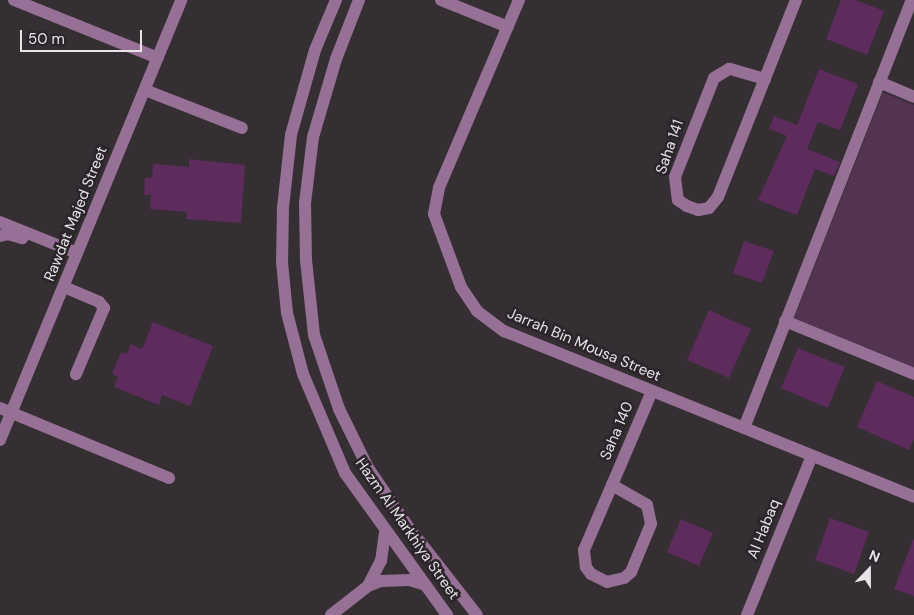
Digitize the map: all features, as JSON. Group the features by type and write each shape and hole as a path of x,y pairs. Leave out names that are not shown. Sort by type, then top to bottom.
{"street":[{"path":"14,0 158,58"},
{"name":"Rawdat Majed Street","path":"0,440 5,414 64,287 181,0"},
{"name":"Hazm Al Markhiya Street","path":"336,0 315,50 291,135 283,207 283,271 287,313 303,374 322,424 345,473 385,533 447,615"},
{"path":"357,5 370,0"},
{"path":"441,0 508,27"},
{"name":"Jarrah Bin Mousa Street","path":"518,0 439,188 434,214 440,240 464,293 486,320 504,331 914,497"},
{"name":"Saha 141","path":"765,78 729,69 714,78 675,177 674,190 678,200 687,206 698,210 709,208 718,197 796,0"},
{"path":"744,428 912,0"},
{"name":"Hazm Al Markhiya Street","path":"357,5 336,59 313,137 305,203 306,260 314,335 339,409 368,468 409,528 477,615"},
{"path":"879,82 914,97"},
{"path":"145,90 242,128"},
{"path":"0,222 76,257"},
{"path":"0,236 17,237 76,257"},
{"path":"64,287 99,302 104,308 76,374"},
{"path":"785,321 914,374"},
{"name":"Saha 140","path":"612,485 648,505 651,524 630,572 624,578 606,582 591,574 583,558 587,543 652,391"},
{"path":"5,414 169,478"},
{"name":"Al Habaq","path":"746,615 812,456"},
{"path":"368,586 381,562 385,533"},
{"path":"331,615 368,586 394,579 423,584"}],"shaded area":[{"path":"883,92 914,105 914,370 793,321"}],"building":[{"path":"841,0 856,0 884,11 867,55 826,39"},
{"path":"819,69 858,84 840,130 818,122 807,149 840,162 834,176 815,169 797,215 758,200 787,136 769,129 774,116 797,125"},
{"path":"189,159 245,165 241,223 186,219 187,212 150,209 151,195 144,195 145,178 152,178 153,164 189,167"},
{"path":"744,241 774,251 762,283 733,273"},
{"path":"709,310 751,329 729,378 687,360"},
{"path":"153,322 213,346 190,406 162,395 159,405 114,387 118,377 112,374 121,352 127,354 131,344 142,349"},
{"path":"798,348 845,367 828,408 781,388"},
{"path":"877,381 914,397 914,439 909,450 857,427"},
{"path":"830,518 869,532 854,574 815,560"},
{"path":"681,519 713,533 699,566 667,552"},
{"path":"914,540 914,596 894,589"}]}
